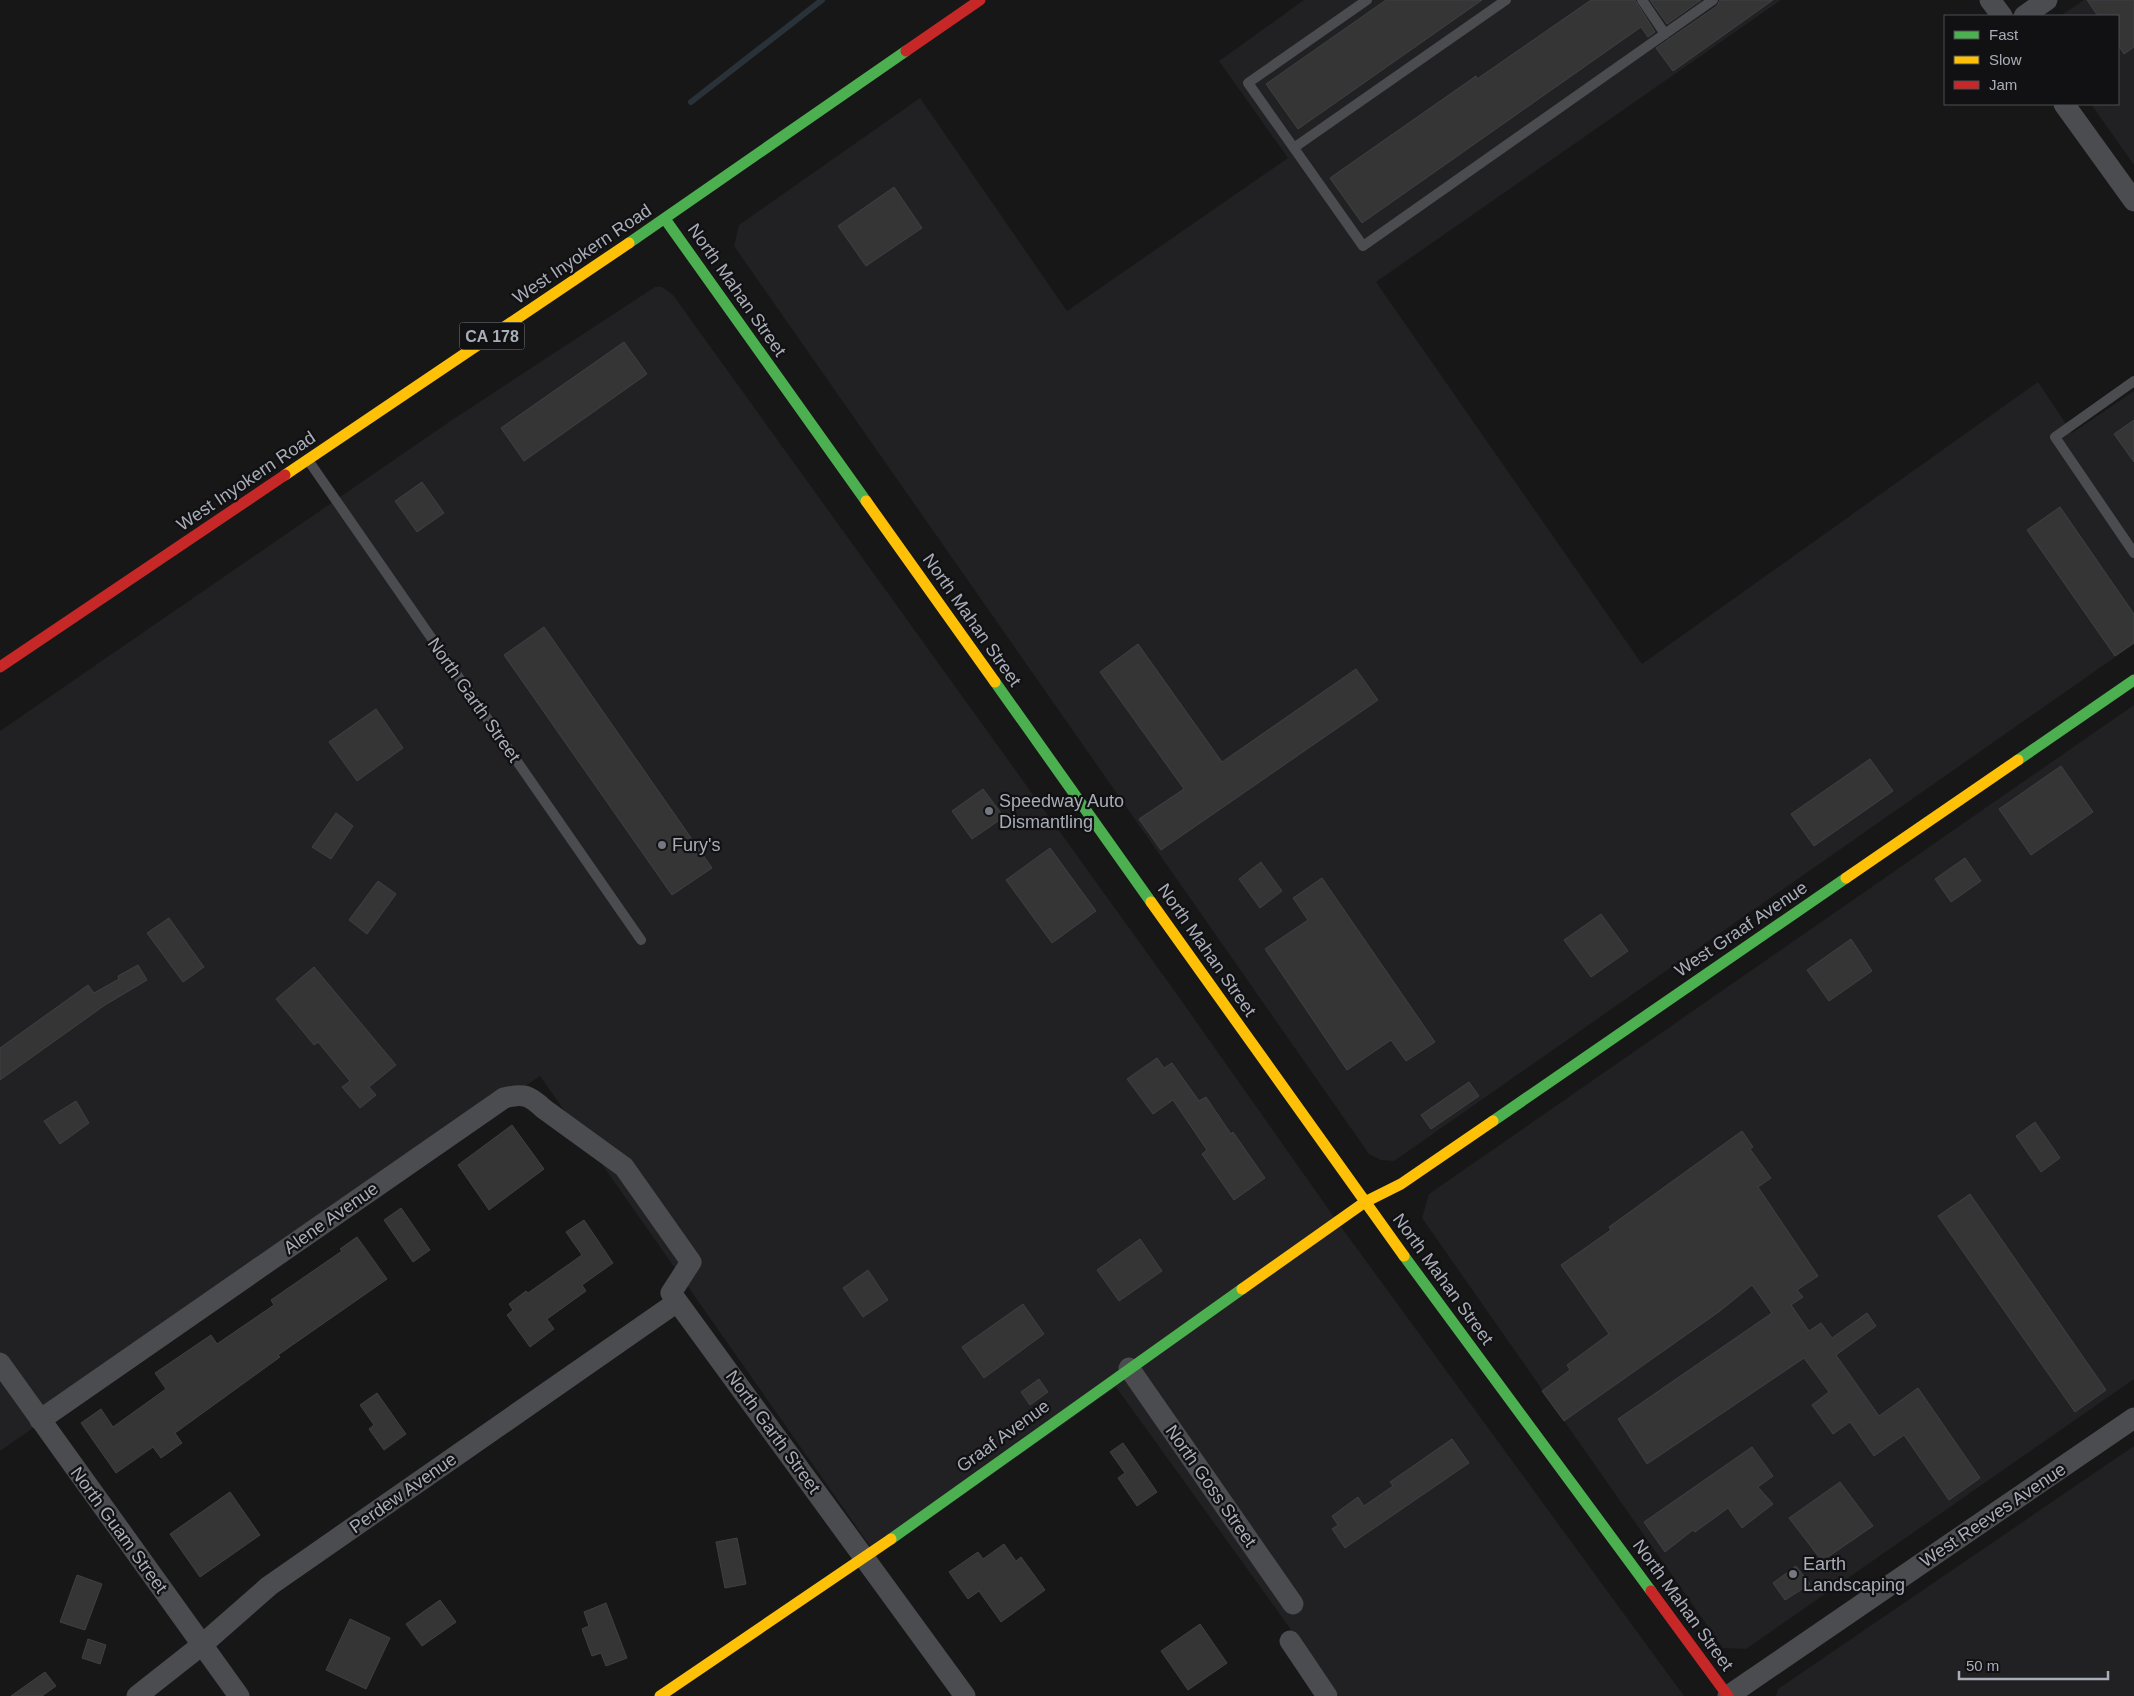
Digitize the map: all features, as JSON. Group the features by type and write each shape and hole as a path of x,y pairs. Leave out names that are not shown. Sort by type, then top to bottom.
{"street":[{"name":"West Inyokern Road","path":"0,667 665,219 980,0"},
{"path":"1990,0 2001,15"},
{"path":"2025,15 2047,0"},
{"path":"2065,105 2134,202"},
{"name":"North Mahan Street","path":"665,219 1364,1202 1728,1696"},
{"name":"West Graaf Avenue","path":"1364,1202 1401,1184 2134,680"},
{"name":"Alene Avenue","path":"40,1420 504,1098 519,1095 533,1099 544,1110 624,1167 691,1262 671,1293 678,1302"},
{"name":"Graaf Avenue","path":"660,1696 865,1557 1364,1202"},
{"name":"North Garth Street","path":"678,1302 965,1696"},
{"name":"Perdew Avenue","path":"138,1696 203,1644 269,1586 678,1302"},
{"name":"North Guam Street","path":"0,1363 239,1696"},
{"name":"North Goss Street","path":"1129,1368 1293,1604"},
{"name":"West Reeves Avenue","path":"1728,1696 2134,1418"},
{"path":"1290,1641 1327,1696"}],"lane":[{"path":"1367,0 1248,83 1362,246 1713,0"},
{"path":"1294,147 1506,0"},
{"path":"1642,0 1665,34"},
{"path":"2134,381 2055,437 2134,552"},
{"name":"North Garth Street","path":"308,460 641,940"}],"shaded area":[{"path":"1304,0 1781,0 1376,282 1642,664 2038,382 2072,433 2134,391 2134,644 1394,1161 1381,1160 1369,1154 734,246 739,225 920,98 1067,311 1288,158 1219,61"},
{"path":"2084,0 2134,0 2134,165 2092,105 2119,105 2119,15 2062,15"},
{"path":"655,287 662,287 673,295 1176,993 1339,1224 1684,1696 1339,1696 1116,1387 877,1556 540,1076 0,1451 0,731 452,420"},
{"path":"2134,705 2134,1379 1746,1649 1723,1648 1422,1218 1429,1194"},
{"path":"2134,1446 2134,1696 1776,1696 1778,1689"}],"building":[{"path":"1386,0 1482,0 1298,129 1266,84"},
{"path":"1591,0 1635,0 1655,32 1648,37 1641,27 1362,223 1330,178 1476,76 1477,79"},
{"path":"1650,0 1701,0 1667,24"},
{"path":"1720,0 1773,0 1673,71 1656,48 1717,6"},
{"path":"2087,0 2134,0 2134,47 2124,54 2119,46 2119,15 2097,15"},
{"path":"894,187 922,228 866,266 838,226"},
{"path":"624,342 647,374 524,461 501,428"},
{"path":"2134,420 2134,462 2114,434"},
{"path":"422,482 444,513 417,532 395,501"},
{"path":"2060,507 2134,614 2134,643 2115,656 2027,530"},
{"path":"544,627 712,868 672,895 504,655"},
{"path":"1138,644 1222,762 1356,669 1378,700 1161,850 1139,819 1184,789 1100,672"},
{"path":"376,709 403,748 357,781 329,742"},
{"path":"1870,759 1893,791 1814,846 1791,814"},
{"path":"2061,766 2093,812 2031,855 1999,809"},
{"path":"983,789 1004,817 972,839 952,811"},
{"path":"336,813 353,826 331,859 312,847"},
{"path":"1050,848 1096,911 1052,943 1006,880"},
{"path":"1965,858 1981,881 1951,902 1935,879"},
{"path":"1261,862 1282,891 1260,908 1239,879"},
{"path":"1322,878 1435,1042 1406,1061 1391,1040 1347,1070 1265,949 1308,920 1293,898"},
{"path":"378,881 396,894 367,934 349,920"},
{"path":"1601,914 1628,951 1591,977 1564,940"},
{"path":"169,918 204,967 183,982 147,933"},
{"path":"1851,939 1872,971 1829,1001 1807,970"},
{"path":"138,965 147,980 105,1005 0,1080 0,1048 88,985 94,993 119,979 118,976"},
{"path":"314,967 396,1065 369,1087 376,1095 360,1108 342,1087 350,1081 318,1042 314,1045 276,999"},
{"path":"1157,1058 1164,1068 1172,1063 1199,1101 1206,1097 1231,1134 1233,1132 1265,1178 1234,1200 1202,1154 1207,1150 1173,1100 1153,1114 1127,1079"},
{"path":"1469,1082 1479,1096 1431,1129 1421,1115"},
{"path":"76,1101 89,1123 60,1144 44,1121"},
{"path":"2035,1122 2060,1158 2041,1172 2016,1136"},
{"path":"512,1125 544,1169 489,1210 458,1165"},
{"path":"1742,1131 1753,1147 1750,1149 1771,1178 1758,1187 1818,1276 1797,1290 1803,1297 1791,1305 1809,1331 1821,1323 1832,1338 1867,1313 1876,1326 1836,1355 1879,1416 1918,1388 1980,1478 1949,1500 1904,1435 1874,1456 1850,1422 1833,1434 1812,1405 1829,1392 1804,1358 1647,1464 1618,1419 1772,1313 1752,1285 1720,1311 1564,1421 1542,1391 1570,1370 1567,1365 1609,1334 1561,1265 1611,1230 1609,1227"},
{"path":"1970,1194 2106,1390 2075,1412 1938,1216"},
{"path":"401,1208 430,1250 413,1262 384,1220"},
{"path":"584,1220 613,1263 582,1285 586,1291 547,1319 554,1329 530,1347 507,1315 513,1310 509,1304 582,1255 566,1232"},
{"path":"357,1237 387,1279 278,1355 280,1357 175,1433 182,1443 161,1458 153,1447 116,1473 81,1423 101,1409 113,1427 166,1389 155,1373 211,1335 217,1344 274,1305 271,1300 342,1251 340,1249"},
{"path":"1140,1239 1162,1271 1119,1301 1097,1270"},
{"path":"868,1270 888,1300 863,1317 843,1288"},
{"path":"1023,1304 1044,1334 984,1378 962,1347"},
{"path":"1039,1379 1048,1392 1030,1405 1021,1392"},
{"path":"377,1393 406,1434 384,1450 369,1429 374,1425 360,1405"},
{"path":"1452,1439 1469,1463 1345,1548 1332,1529 1338,1525 1332,1516 1358,1497 1364,1506 1393,1486 1390,1482"},
{"path":"1123,1443 1157,1492 1137,1506 1118,1478 1125,1473 1110,1452"},
{"path":"1752,1447 1773,1476 1758,1487 1773,1504 1742,1528 1728,1508 1695,1532 1693,1530 1665,1552 1644,1522"},
{"path":"1840,1482 1873,1526 1822,1561 1789,1518"},
{"path":"230,1492 260,1535 200,1577 170,1534"},
{"path":"737,1538 746,1584 725,1588 716,1542"},
{"path":"1004,1544 1016,1561 1021,1557 1045,1590 1001,1622 979,1591 968,1599 949,1572 978,1552 983,1559"},
{"name":"Earth Landscaping","path":"1796,1566 1810,1584 1785,1600 1773,1583"},
{"path":"77,1575 102,1584 85,1630 60,1622"},
{"path":"440,1600 456,1622 422,1646 406,1624"},
{"path":"606,1603 627,1658 606,1666 601,1653 592,1656 582,1629 589,1626 584,1612"},
{"path":"350,1619 390,1638 366,1689 326,1670"},
{"path":"1200,1624 1227,1663 1188,1690 1161,1651"},
{"path":"88,1639 106,1645 100,1664 82,1658"},
{"path":"45,1672 56,1686 42,1696 11,1696"}],"waterway":[{"path":"691,102 822,0"}],"traffic: fast":[{"path":"629,243 906,51"},
{"path":"665,219 866,501"},
{"path":"2018,760 2134,680"},
{"path":"995,682 1151,902"},
{"path":"1493,1121 1846,878"},
{"path":"1404,1256 1651,1591"},
{"path":"891,1539 1242,1289"}],"traffic: slow":[{"path":"285,475 629,243"},
{"path":"866,501 995,682"},
{"path":"1846,878 2018,760"},
{"path":"1151,902 1404,1256"},
{"path":"1242,1289 1365,1202 1401,1184 1493,1121"},
{"path":"660,1696 891,1539"}],"traffic: jam":[{"path":"906,51 980,0"},
{"path":"0,667 285,475"},
{"path":"1651,1591 1728,1696"}],"place":[{"name":"Speedway Auto Dismantling","path":"989,811"},
{"name":"Fury's","path":"662,845"},
{"name":"Earth Landscaping","path":"1793,1574"}]}
